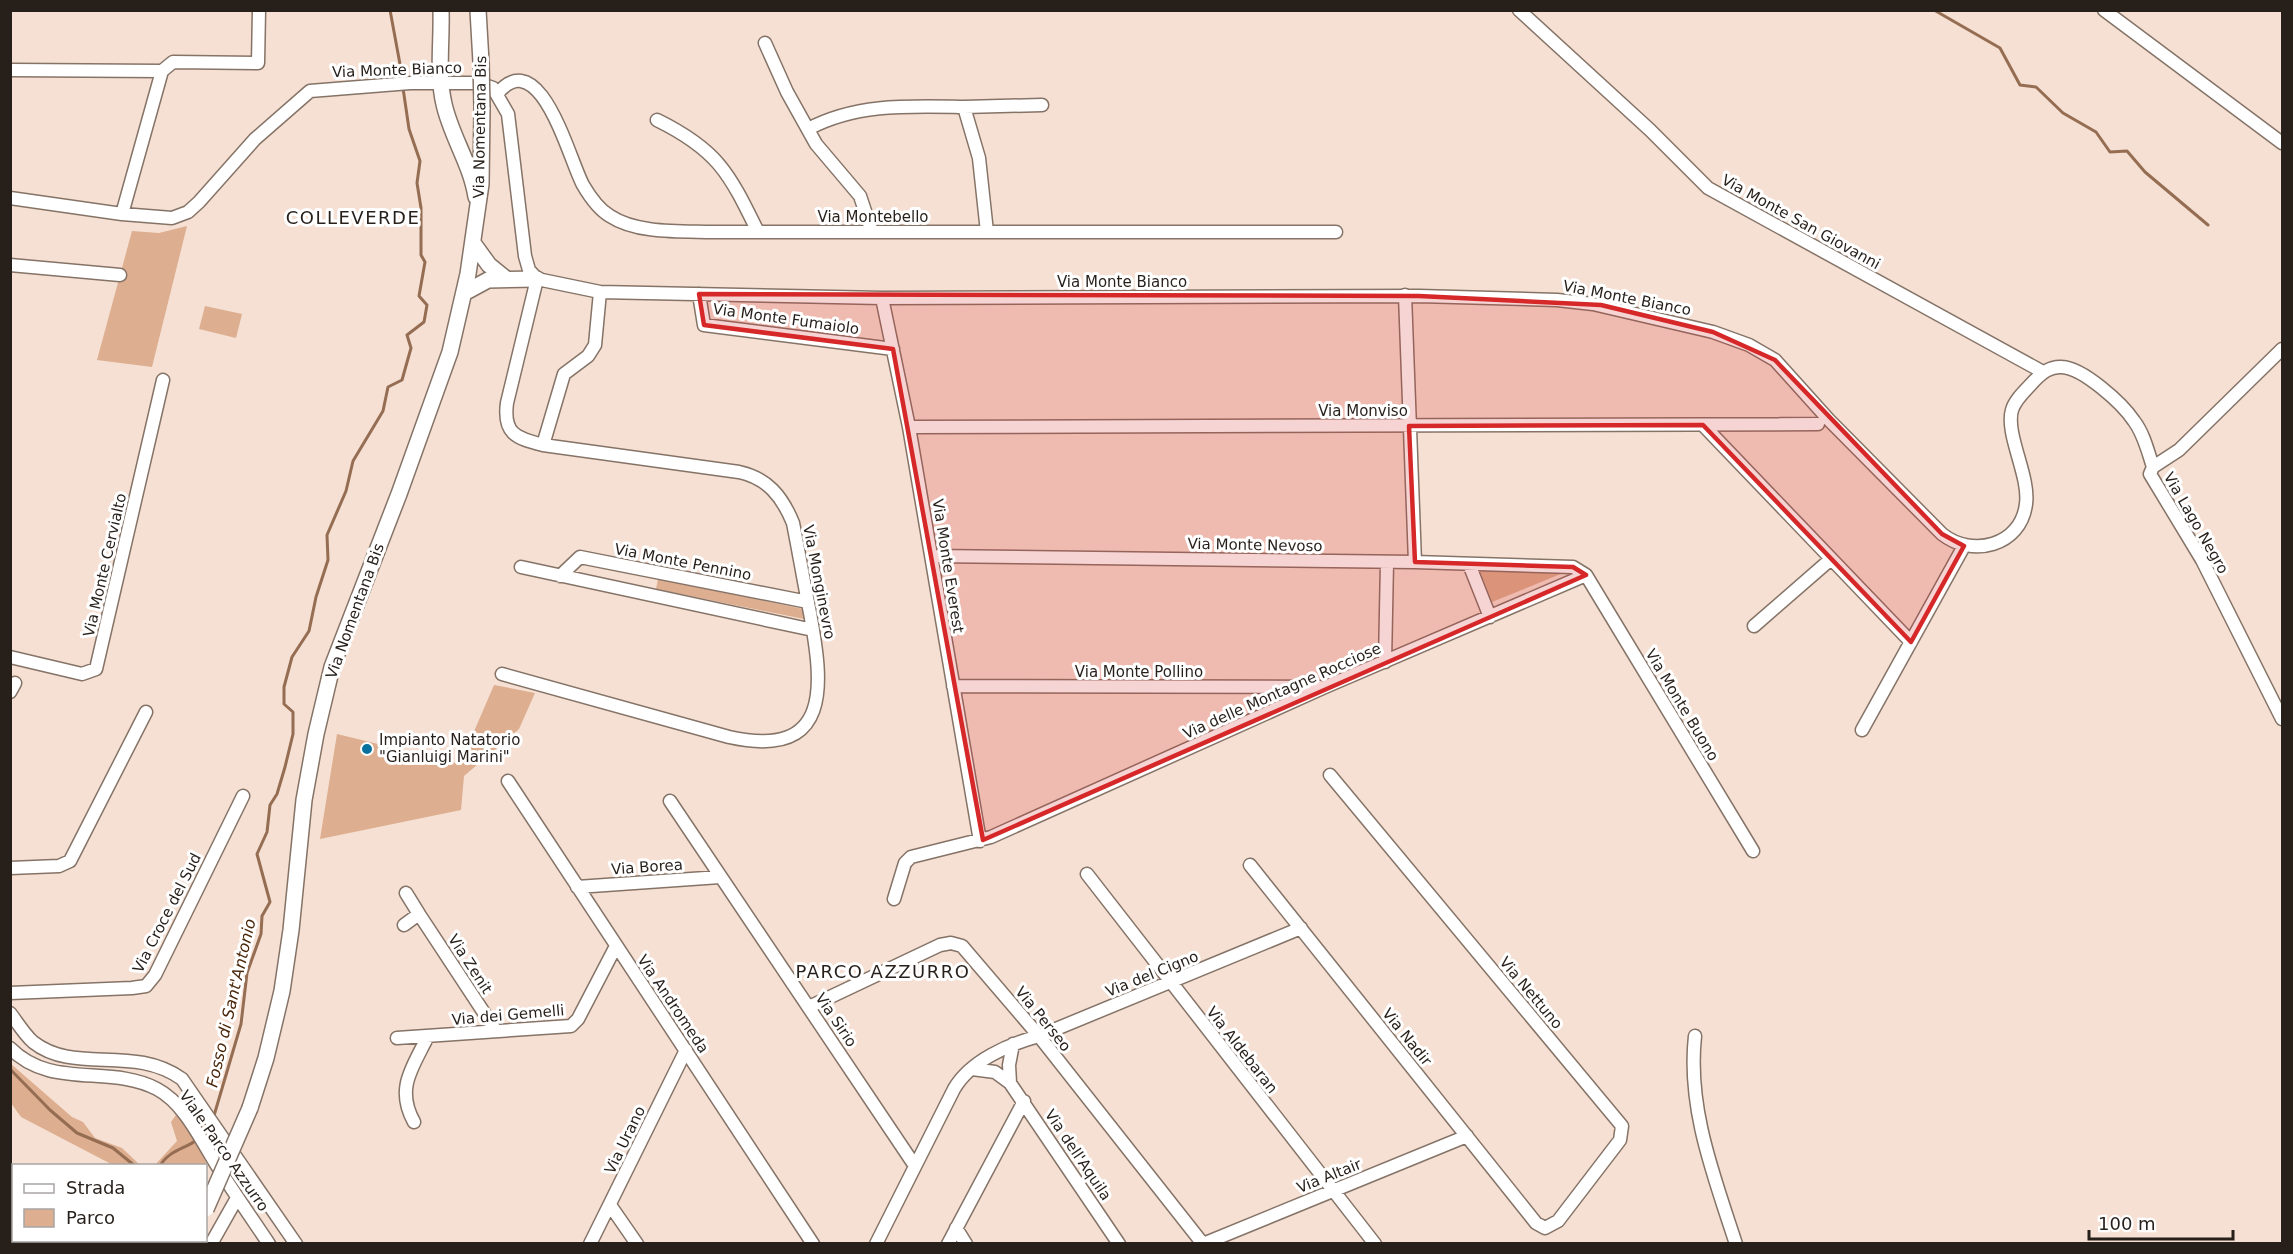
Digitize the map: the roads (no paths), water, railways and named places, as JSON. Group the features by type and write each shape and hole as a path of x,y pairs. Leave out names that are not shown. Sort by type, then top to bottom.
{"main road":[{"path":"441,10 441,82 449,121 469,170 478,209"},
{"name":"Via Nomentana Bis","path":"207,1207 250,1108 266,1058 282,991 291,930 304,800 316,734 332,667 399,494 442,374 464,293 482,184 481,62 478,10"},
{"path":"473,243 489,265 505,278"},
{"path":"464,293 488,280 537,279"}],"street":[{"path":"10,70 162,70 173,62 258,63 259,10"},
{"name":"Via Monte San Giovanni","path":"1519,10 1642,122 1708,188 2043,372"},
{"path":"2104,10 2283,143"},
{"path":"765,43 808,129 825,156 860,196 872,232"},
{"path":"122,214 162,70"},
{"name":"Via Montebello","path":"496,94 512,81 528,82 537,88 546,101 583,185 597,204 610,217 627,224 656,229 758,232 1336,232"},
{"name":"Via Monte Bianco","path":"10,198 164,218 188,212 255,139 310,91 441,82 487,85 496,94"},
{"path":"496,94 508,114 525,256 529,270 537,279"},
{"path":"808,129 836,116 882,107 1042,105"},
{"path":"964,107 979,158 987,232"},
{"path":"657,120 697,141 721,165 735,184 758,232"},
{"path":"10,265 120,275"},
{"name":"Via Monte Bianco","path":"537,279 600,292 882,298 1405,295 1587,303 1685,323 1749,345 1781,365 1829,420 1942,534 1964,546"},
{"name":"Via Monginevro","path":"502,675 729,737 768,741 797,731 814,711 820,684 813,630 793,523 787,509 775,492 756,477 732,471 543,445 514,435 506,420 507,403 537,279"},
{"path":"543,445 562,378 568,369 588,356 595,345 600,292"},
{"name":"Via Monte Fumaiolo","path":"699,294 705,325 892,349"},
{"path":"1405,295 1415,562"},
{"name":"Via Monte Everest","path":"882,298 909,427 980,841"},
{"name":"Via Lago Negro","path":"2283,349 2179,450 2153,467 2150,474 2202,560 2283,719"},
{"path":"1862,730 1964,546 1996,543 2013,533 2021,521 2026,493 2011,424 2011,412 2015,403 2043,372 2058,367 2070,369 2108,394 2135,422 2153,467"},
{"name":"Via Monte Cervialto","path":"10,657 82,674 96,669 163,380"},
{"name":"Via Monviso","path":"909,427 1818,424"},
{"path":"1703,425 1911,642"},
{"name":"Via Monte Nevoso","path":"932,556 1387,561 1582,572"},
{"name":"Via Monte Pennino","path":"560,576 580,557 808,602"},
{"path":"1754,626 1831,559"},
{"path":"1385,662 1387,561"},
{"path":"1469,564 1490,617"},
{"path":"521,567 813,630"},
{"name":"Via delle Montagne Rocciose","path":"894,899 908,859 980,841 1325,687 1490,617 1582,572"},
{"name":"Via Monte Buono","path":"1582,572 1753,851"},
{"name":"Via Monte Pollino","path":"953,686 1325,687"},
{"path":"10,868 59,866 70,861 146,712"},
{"name":"Via Nettuno","path":"1330,775 1622,1126 1620,1140 1562,1217 1550,1227 1540,1227"},
{"name":"Via Andromeda","path":"508,781 813,1244"},
{"name":"Via Croce del Sud","path":"10,993 138,987 151,982 243,796"},
{"name":"Via Sirio","path":"670,801 915,1166"},
{"name":"Via Nadir","path":"1250,865 1540,1227"},
{"name":"Via Aldebaran","path":"1087,874 1375,1244"},
{"name":"Via Borea","path":"577,887 720,877"},
{"name":"Via Zenit","path":"406,893 496,1031"},
{"path":"404,925 419,914"},
{"name":"Via del Cigno","path":"876,1244 954,1089 972,1069 1013,1044 1039,1036 1301,928"},
{"name":"Via Perseo","path":"809,1007 940,945 955,943 966,949 1039,1036 1203,1244"},
{"name":"Via dei Gemelli","path":"397,1038 560,1028 573,1025 616,946"},
{"name":"Viale Parco Azzurro","path":"10,1013 31,1040 57,1054 75,1058 136,1060 168,1070 189,1086 296,1244"},
{"path":"414,1122 405,1103 405,1090 428,1036"},
{"path":"1695,1036 1692,1061 1695,1102 1736,1244"},
{"path":"1010,1083 1009,1065 1013,1044"},
{"name":"Viale Parco Azzurro","path":"10,1048 35,1066 54,1072 123,1078 148,1085 171,1099 269,1244"},
{"name":"Via Urano","path":"590,1244 686,1050"},
{"path":"972,1069 995,1072 1010,1083"},
{"name":"Via dell'Aquila","path":"1010,1083 1117,1242"},
{"path":"948,1244 1024,1101"},
{"name":"Via Altair","path":"1203,1244 1467,1136"},
{"path":"211,1244 237,1197"},
{"path":"610,1205 637,1244"},
{"path":"956,1228 966,1244"}],"waterway":[{"name":"Fosso di Sant'Antonio","path":"390,10 402,75"},
{"path":"1934,10 2000,48 2020,85 2036,87 2063,113 2096,132 2110,152 2127,151 2145,172 2208,225"},
{"name":"Fosso di Sant'Antonio","path":"213,1119 241,1024 247,973 261,934 262,916 270,902 257,854 267,832 270,805 277,794 293,734 293,712 284,704 284,687 292,657 309,631 316,597 328,560 327,535 346,491 353,461 383,411 388,387 402,380 411,348 407,335 424,322 427,305 419,296 425,262 421,255 421,208 417,183 420,161 409,129 403,88"},
{"path":"10,1069 50,1110 77,1133 113,1148 133,1164"},
{"name":"Fosso di Sant'Antonio","path":"202,1136 210,1125"},
{"name":"Fosso di Sant'Antonio","path":"161,1164 172,1154 197,1140"}],"place":[{"name":"Impianto Natatorio \"Gianluigi Marini\"","path":"367,749"}],"district":[{"name":"COLLEVERDE","path":"353,217"},
{"name":"PARCO AZZURRO","path":"883,971"}]}
